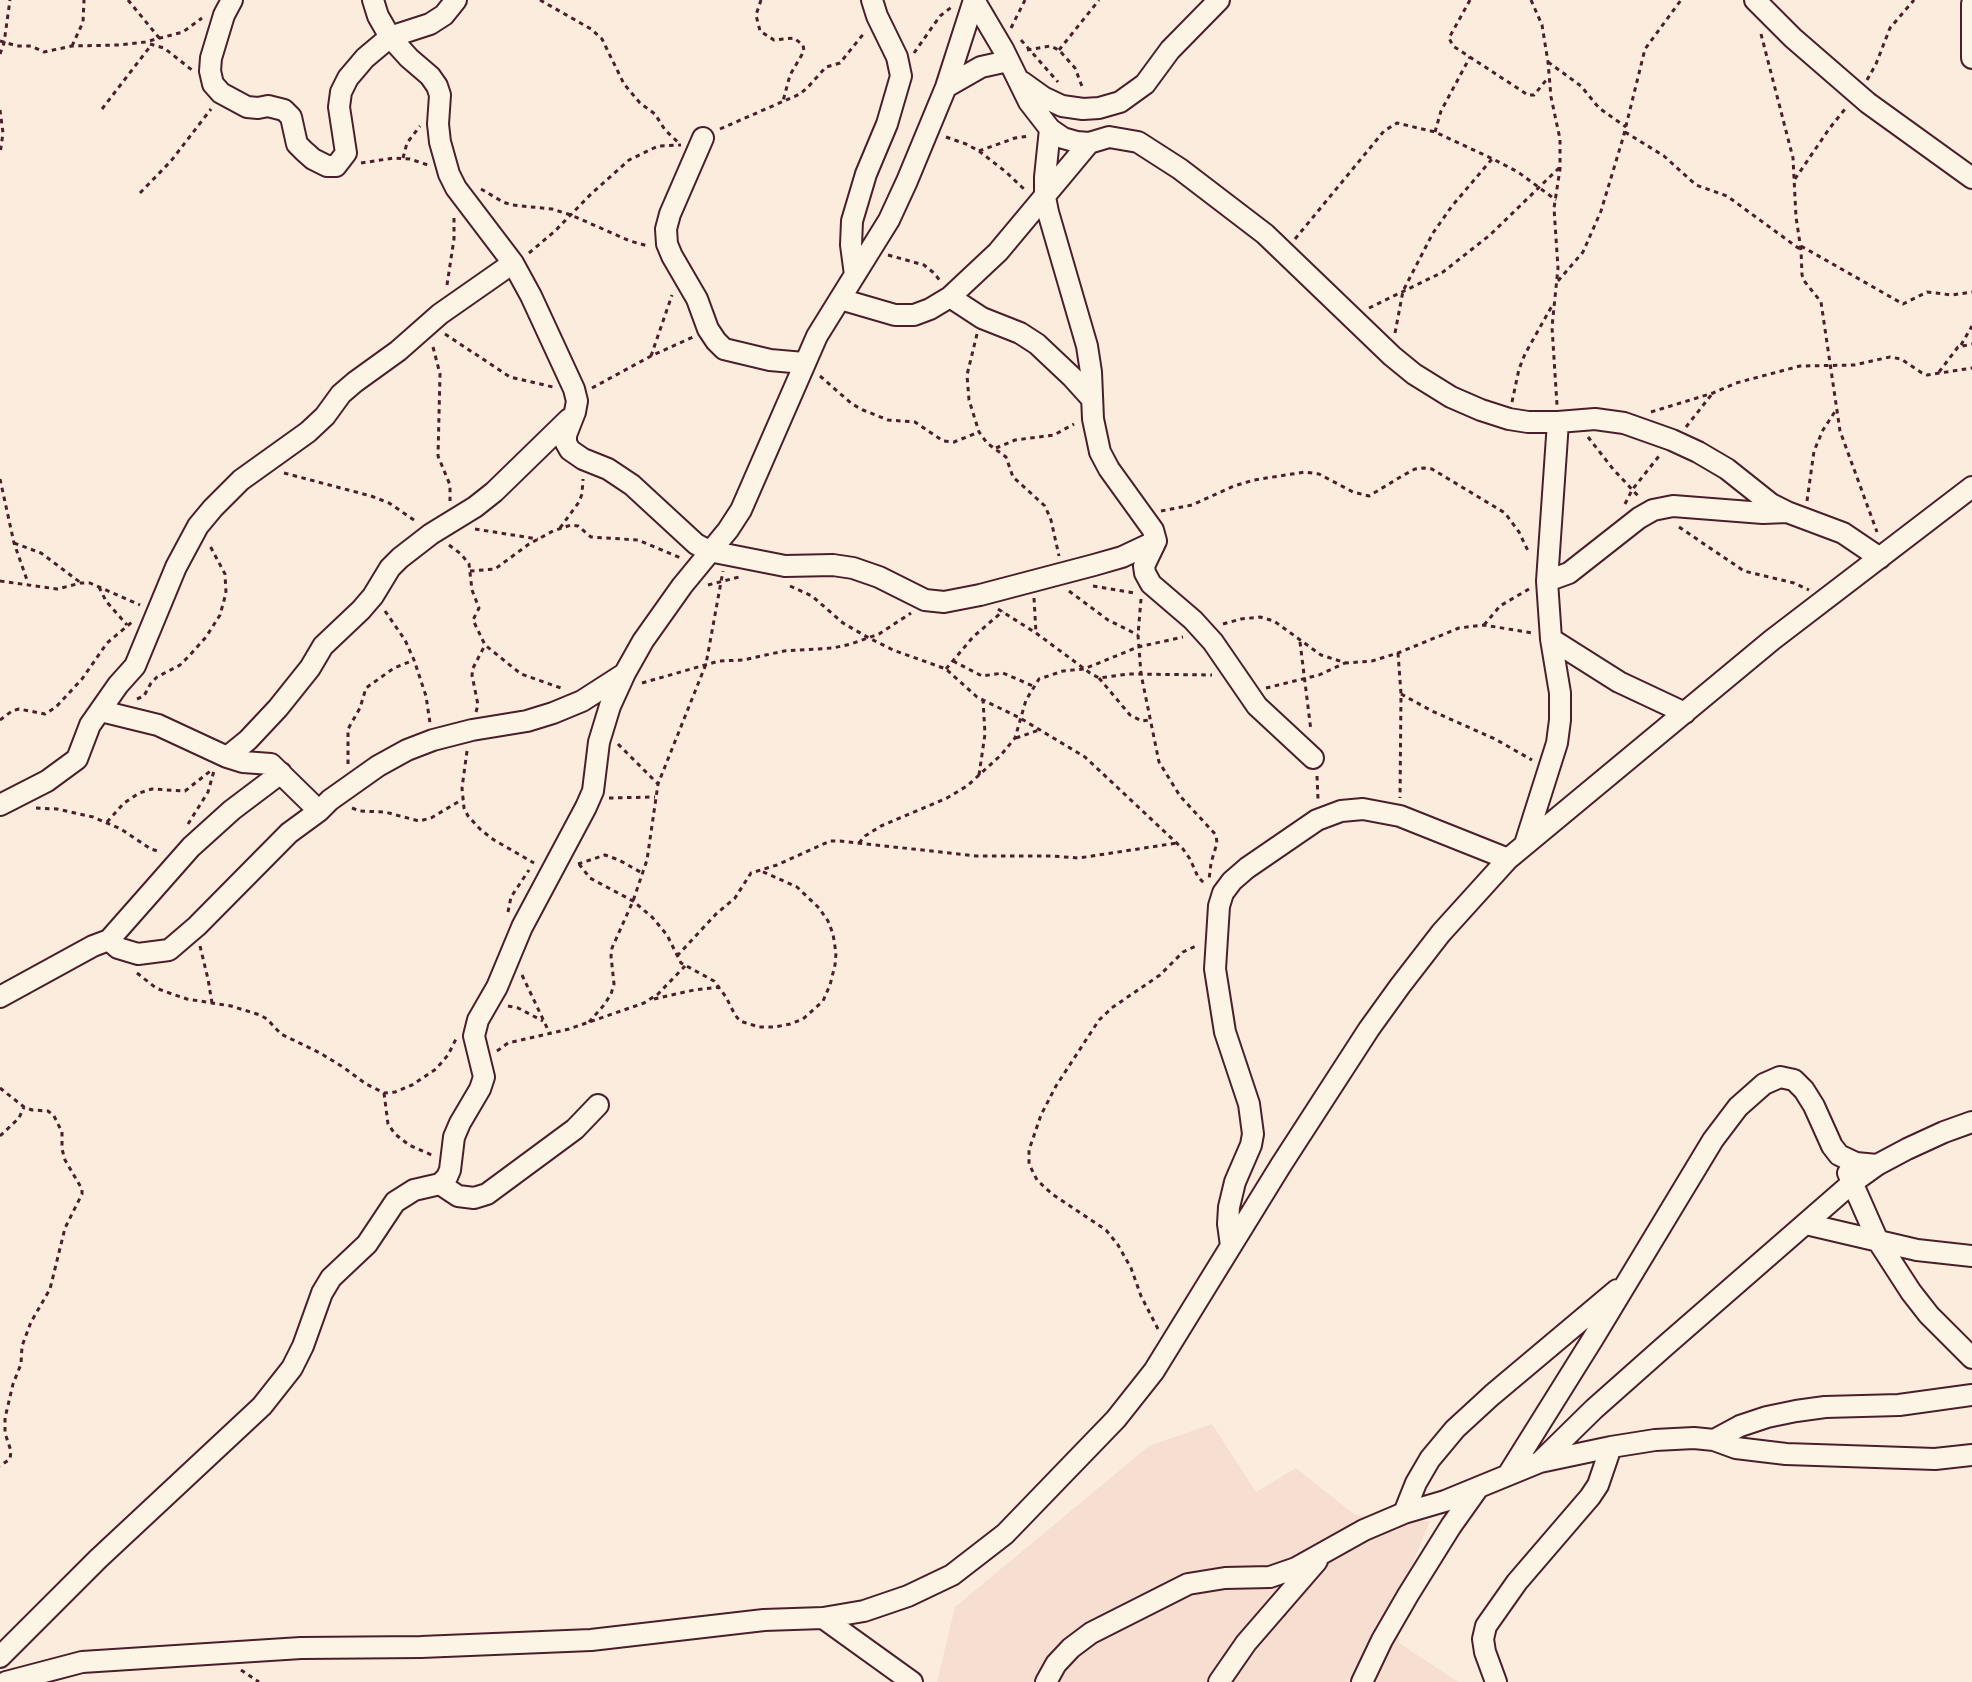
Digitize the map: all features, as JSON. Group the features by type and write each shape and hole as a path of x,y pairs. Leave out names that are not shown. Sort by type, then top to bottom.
{"street":[{"path":"232,0 224,15 211,57 210,71 217,88 247,107 268,106 284,110 291,117 297,144 313,159 327,166 336,166 346,153 339,106 341,92 348,78 365,58 390,37 430,24 444,15 456,0"},
{"path":"373,0 378,16 390,37 430,76 437,86 440,95 438,124 440,142 452,181 513,263 531,296 575,401 566,443 578,456"},
{"path":"855,275 851,246 852,221 866,174 890,116 900,76 900,66 877,16 873,0"},
{"path":"946,87 981,67 1013,70 1043,98 1062,105 1083,109 1099,108 1120,102 1145,84 1170,50 1219,0"},
{"path":"1755,0 1793,38 1859,95 1972,178"},
{"path":"968,1 1013,70 1029,102 1050,132 1069,140 1089,143 1109,137 1138,142 1229,205 1285,252 1392,356 1414,374 1451,397 1480,410 1509,419 1528,422 1595,419 1624,423 1672,440 1727,469 1772,504 1843,533 1883,556"},
{"path":"0,1656 98,1559 262,1406 292,1368 303,1346 322,1293 332,1278 367,1244 395,1202 414,1190 440,1184 447,1177 454,1137 484,1077 476,1052 474,1036 478,1020 497,987 522,927 569,861 596,779 602,728 622,680 663,612 714,554 741,510 817,336 889,220 908,181 946,87 968,1"},
{"path":"1972,4 1972,58"},
{"path":"1050,132 1042,200 1075,299 1087,346 1091,372 1093,419 1100,452 1153,530 1156,541 1144,566 1145,573 1151,584 1204,631 1227,660 1257,706 1313,758"},
{"path":"703,138 670,214 666,229 667,244 681,274 697,298 708,329 724,349 770,360 804,363"},
{"path":"840,299 895,315 914,315 950,297 998,252 1089,143"},
{"path":"0,805 47,781 77,759 81,753 85,734 106,712 118,685 135,666 179,559 198,526 227,492 255,469 308,432 325,416 348,388 398,351 440,314 513,263"},
{"path":"950,297 982,318 1020,333 1037,344 1091,398"},
{"path":"227,757 262,726 310,668 323,646 361,610 395,563 431,534 494,492 534,455 575,401"},
{"path":"1525,844 1557,743 1560,720 1560,693 1545,582 1567,421"},
{"path":"534,455 578,456 608,469 632,485 686,537 714,554 785,566 833,565 853,568 925,600 944,602 980,595 1122,557 1156,541"},
{"path":"6,1682 93,1661 290,1649 421,1647 591,1640 764,1620 823,1618 864,1611 908,1596 952,1575 996,1541 1060,1478 1116,1419 1154,1371 1341,1071 1400,986 1441,933 1508,859 1772,640 1972,486"},
{"path":"1545,582 1569,573 1639,518 1653,510 1673,506 1796,515"},
{"path":"1551,639 1619,682 1685,712"},
{"path":"0,997 84,950 114,944 138,954 169,950 196,927 289,833 378,766 407,750 433,740 472,730 553,713 622,680"},
{"path":"106,712 158,725 227,757 243,762 271,764 319,811"},
{"path":"114,944 191,847 232,810 281,773"},
{"path":"1231,1246 1228,1224 1229,1207 1235,1182 1251,1145 1253,1128 1249,1104 1223,1022 1215,969 1219,906 1223,893 1232,881 1254,862 1317,820 1341,811 1363,809 1400,816 1508,859"},
{"path":"1509,1473 1713,1140 1738,1107 1764,1084 1780,1077 1794,1080 1804,1090 1814,1106 1878,1241 1911,1292 1929,1315 1972,1358"},
{"path":"440,1184 458,1196 474,1198 487,1194 575,1129 598,1105"},
{"path":"1540,1462 1639,1369 1852,1183 1878,1165 1944,1132 1972,1122"},
{"path":"1839,1155 1856,1163 1878,1165"},
{"path":"1806,1224 1917,1250 1972,1256"},
{"path":"1404,1513 1416,1483 1430,1459 1455,1430 1492,1395 1626,1283"},
{"path":"1713,1440 1740,1426 1796,1411 1825,1407 1899,1405 1972,1395"},
{"path":"1046,1682 1056,1664 1071,1648 1091,1633 1188,1584 1206,1580 1270,1577 1296,1568 1364,1530 1404,1513 1479,1488 1509,1473 1540,1462 1655,1440 1694,1438 1713,1440 1756,1452 1935,1459 1972,1455"},
{"path":"1496,1682 1485,1652 1483,1639 1486,1626 1516,1582 1590,1497 1598,1485 1611,1447"},
{"path":"1362,1682 1382,1640 1408,1595 1451,1526 1479,1488"},
{"path":"1219,1682 1246,1643 1299,1584 1322,1554"},
{"path":"823,1618 912,1682"}],"path":[{"path":"0,54 10,0"},
{"path":"72,46 83,22 84,0"},
{"path":"128,0 160,39"},
{"path":"540,0 591,29 602,39 624,84 640,103 655,114 664,130 681,145"},
{"path":"761,0 756,15 760,31 774,40 794,38 803,45 804,51 790,75 783,101"},
{"path":"1011,28 1025,0"},
{"path":"1059,50 1099,0"},
{"path":"1470,0 1449,38 1453,46 1532,96 1548,78"},
{"path":"1532,0 1542,25 1548,78 1560,139 1560,167 1554,208 1558,268 1552,347 1556,373 1567,421 1632,490"},
{"path":"1535,6 1536,0"},
{"path":"1557,282 1583,252 1590,240 1625,132 1645,49 1681,0"},
{"path":"1795,180 1829,129 1859,95 1876,64 1890,28 1914,0"},
{"path":"900,66 916,51 940,16 968,1"},
{"path":"2,42 17,46 31,46 44,52 72,46 145,42 183,32 209,12"},
{"path":"1006,23 1060,84"},
{"path":"1760,31 1793,158 1796,217 1803,279 1820,298 1824,311 1829,366 1840,431 1883,556"},
{"path":"140,193 191,137 217,88 204,81 164,48 145,42"},
{"path":"102,109 152,44"},
{"path":"1028,50 1050,46 1059,50 1075,68 1082,84 1083,109"},
{"path":"1435,132 1441,111 1470,57"},
{"path":"1548,62 1581,86 1599,108 1626,127"},
{"path":"0,110 3,133 0,154"},
{"path":"1285,252 1384,131 1397,123 1435,132 1492,159 1518,172 1556,200"},
{"path":"979,152 1015,138 1050,132"},
{"path":"1625,132 1664,156 1696,186 1727,196 1801,250"},
{"path":"926,133 956,139 979,152 1042,200"},
{"path":"341,162 351,164 394,158 410,159 452,181 476,187 512,205 571,215 641,245 649,247 667,244"},
{"path":"1392,356 1403,291 1433,232 1492,159"},
{"path":"1348,315 1374,306 1443,272 1490,235 1560,167"},
{"path":"452,181 454,239 447,290 433,346 440,374 438,456 450,485 449,523 538,539"},
{"path":"1800,245 1903,304 1927,292 1952,295 1972,292"},
{"path":"872,250 929,268 950,297"},
{"path":"651,356 681,274"},
{"path":"1509,419 1519,369 1555,301"},
{"path":"982,318 967,375 969,400 979,432 987,442 1006,457 1013,477 1045,506 1056,539 1057,574 1101,615 1138,635"},
{"path":"1938,373 1961,345 1972,326"},
{"path":"440,336 448,335 510,377 539,385 575,401 598,384 708,329"},
{"path":"1961,345 1972,344"},
{"path":"1624,423 1736,383 1793,367 1854,365 1894,358 1901,359 1927,375 1972,368"},
{"path":"804,363 852,404 888,420 915,422 943,441 954,442 979,432"},
{"path":"1622,510 1632,490 1713,393"},
{"path":"1796,515 1814,451 1823,430 1836,410"},
{"path":"996,448 1015,440 1054,435 1076,423 1093,419"},
{"path":"560,528 579,502 582,494 578,456"},
{"path":"255,469 292,474 371,496 403,511 431,534 461,554 469,564 472,590 479,608 473,620 485,645 521,674 563,689 582,701"},
{"path":"1142,514 1192,505 1234,486 1254,480 1305,472 1319,474 1353,492 1369,496 1415,469 1432,469 1505,513 1519,532 1545,582 1500,606 1484,625"},
{"path":"0,479 14,543 28,583"},
{"path":"1653,510 1696,536 1738,568 1794,583 1827,598"},
{"path":"470,571 495,569 528,544 560,528 578,526 596,538 638,540 686,559 714,554 706,664 658,784 651,840 642,873 633,901 612,948 614,976 611,994 589,1022"},
{"path":"106,712 144,696 151,683 180,665 189,656 206,637 220,615 226,593 225,574 207,537"},
{"path":"14,543 41,553 81,583 99,587 150,609 162,600"},
{"path":"762,562 782,581 812,596 843,623 893,650 946,669 983,700 1020,718 1085,758 1176,843 1190,859 1201,881 1209,887 1208,876 1217,843 1216,835 1192,811 1163,770 1149,720 1138,647 1141,594 1084,585"},
{"path":"0,581 28,583 57,589 81,583"},
{"path":"99,587 106,601 127,625"},
{"path":"1032,591 1036,607 1036,633"},
{"path":"980,595 1099,678 1130,715 1142,721 1149,720"},
{"path":"372,596 393,621 414,660 426,696 433,740"},
{"path":"622,680 663,678 719,661 752,659 784,651 833,648 869,638 910,615 925,600"},
{"path":"946,669 973,637 1002,612"},
{"path":"859,843 865,836 881,826 960,791 979,775 1001,755 1015,738 1020,718 1033,686 1047,674 1084,669 1138,647 1204,631 1241,619 1260,617 1274,621 1321,655 1346,663"},
{"path":"0,720 19,709 45,714 56,707 82,679 107,643 138,618"},
{"path":"1099,678 1141,674 1189,674 1239,678 1258,690 1319,675 1346,663 1372,661 1398,653 1459,628 1484,625 1527,632 1551,639"},
{"path":"1300,640 1313,758 1317,768 1317,820"},
{"path":"485,645 473,668 478,705 463,773 463,799 468,816 481,830 516,854 534,863 569,861 605,855 642,873"},
{"path":"1398,653 1401,694 1400,816"},
{"path":"347,788 348,729 360,708 366,688 394,668 414,660"},
{"path":"953,661 982,675 1003,674 1033,686"},
{"path":"1401,694 1432,711 1495,739 1549,770"},
{"path":"979,775 985,734 983,700"},
{"path":"602,728 658,784"},
{"path":"1015,738 1040,730"},
{"path":"106,822 124,803 139,793 152,789 185,791 216,766 208,792 187,825"},
{"path":"590,799 655,796"},
{"path":"350,808 360,811 385,812 419,821 430,818 463,799"},
{"path":"34,808 74,812 106,822 151,849 161,852 171,854 191,847"},
{"path":"677,956 716,914 735,898 751,873 777,865 830,841 976,856 1079,858 1176,843"},
{"path":"569,861 590,878 633,901 652,917 667,935 677,956 685,966 702,974 720,987 740,1021 759,1027 790,1024 803,1019 823,1001 831,985 836,965 836,952 828,921 819,908 797,887 758,870"},
{"path":"507,915 511,897 534,863"},
{"path":"196,927 212,1003"},
{"path":"114,944 125,961 146,982 156,988 187,999 260,1015 281,1034 320,1053 366,1084 384,1093 395,1092 436,1069 448,1055 458,1035"},
{"path":"1169,1348 1147,1310 1131,1268 1118,1245 1106,1230 1052,1194 1037,1180 1029,1164 1029,1150 1041,1115 1056,1086 1099,1020 1113,1007 1160,975 1191,947 1198,945 1215,947"},
{"path":"511,955 550,1034"},
{"path":"651,999 685,966"},
{"path":"482,1066 508,1043 550,1034 589,1022 651,999 720,987"},
{"path":"487,1005 506,1005 518,1008 545,1022"},
{"path":"0,1088 24,1107 48,1111 54,1116 62,1131 64,1160 78,1181 82,1194 65,1228 50,1289 31,1322 22,1346 21,1364 5,1418 5,1433 11,1451 10,1459 0,1466"},
{"path":"384,1093 388,1124 395,1134 409,1145 451,1163"},
{"path":"0,1136 19,1118 24,1107"}],"shaded area":[{"path":"1212,1424 1256,1492 1296,1468 1355,1515 1430,1521 1399,1596 1399,1643 1458,1682 937,1682 955,1607 1149,1446"}]}
